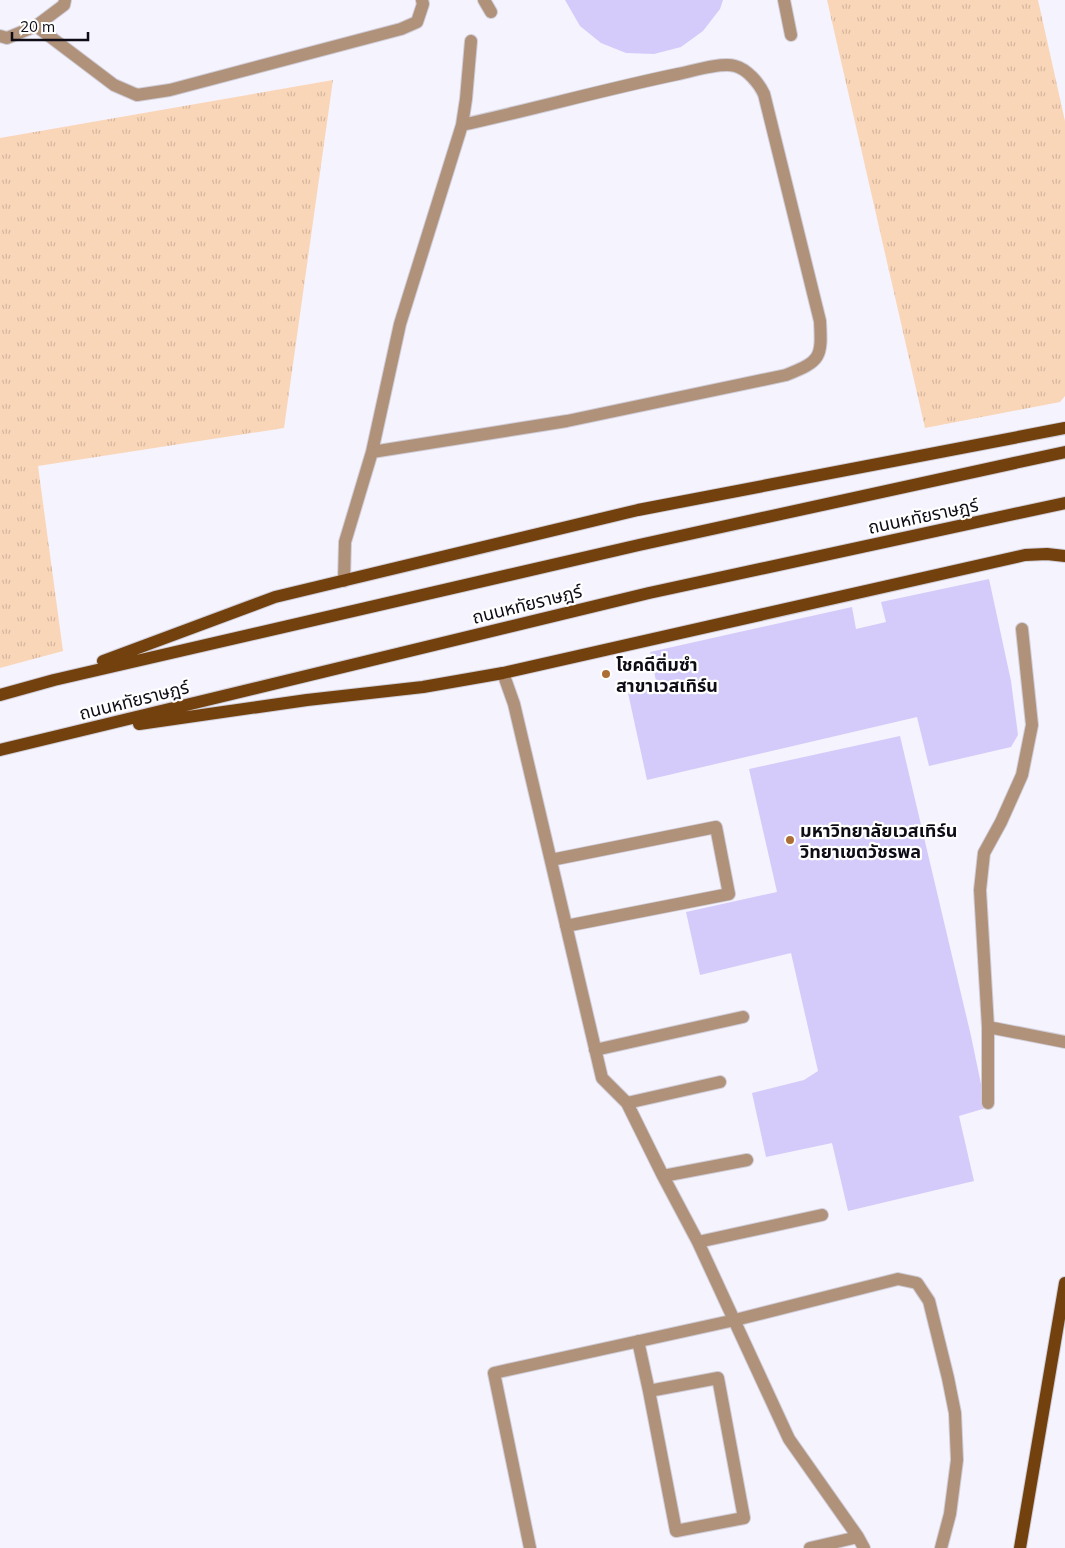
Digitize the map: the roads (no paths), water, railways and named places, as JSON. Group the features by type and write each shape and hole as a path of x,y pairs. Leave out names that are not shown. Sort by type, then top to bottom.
{"main road":[{"path":"54,680 275,597 638,510 1065,428"},
{"name":"ถนนหทัยราษฎร์","path":"0,695 54,680 639,545 1065,452"},
{"name":"ถนนหทัยราษฎร์","path":"0,750 649,593 1065,503"},
{"path":"62,735 307,700 423,687 503,673 1025,555 1047,554 1065,556"},
{"path":"1020,1548 1065,1283"}],"lane":[{"path":"0,36 7,38 36,26 64,5 65,0"},
{"path":"36,26 114,85 137,95 170,90 400,29 417,22 423,4 422,0"},
{"path":"484,0 491,12"},
{"path":"784,0 791,34"},
{"path":"344,581 345,542 372,452 400,324 462,125 471,41"},
{"path":"372,452 566,420 786,375 807,367 818,358 820,352 820,321 767,104 760,86 746,72 735,66 726,65 708,68 616,87 462,125"},
{"path":"988,1103 988,1027 980,890 984,853 1001,822 1022,775 1032,725 1022,629"},
{"path":"503,673 514,704 602,1078 627,1103 698,1242 789,1439 861,1542 810,1548"},
{"path":"552,860 716,827 729,894 566,926"},
{"path":"595,1050 743,1017"},
{"path":"988,1027 1065,1042"},
{"path":"627,1103 720,1082"},
{"path":"663,1176 747,1160"},
{"path":"698,1242 822,1215"},
{"path":"530,1548 494,1372 734,1320 898,1279 917,1282 929,1301 955,1414 957,1460 950,1514 941,1548"},
{"path":"638,1341 676,1531 744,1518 718,1378 649,1391"}],"place":[{"name":"โชคดีติ่มซำ สาขาเวสเทิร์น","path":"606,674"},
{"name":"มหาวิทยาลัยเวสเทิร์น วิทยาเขตวัชรพล","path":"790,840"}]}
